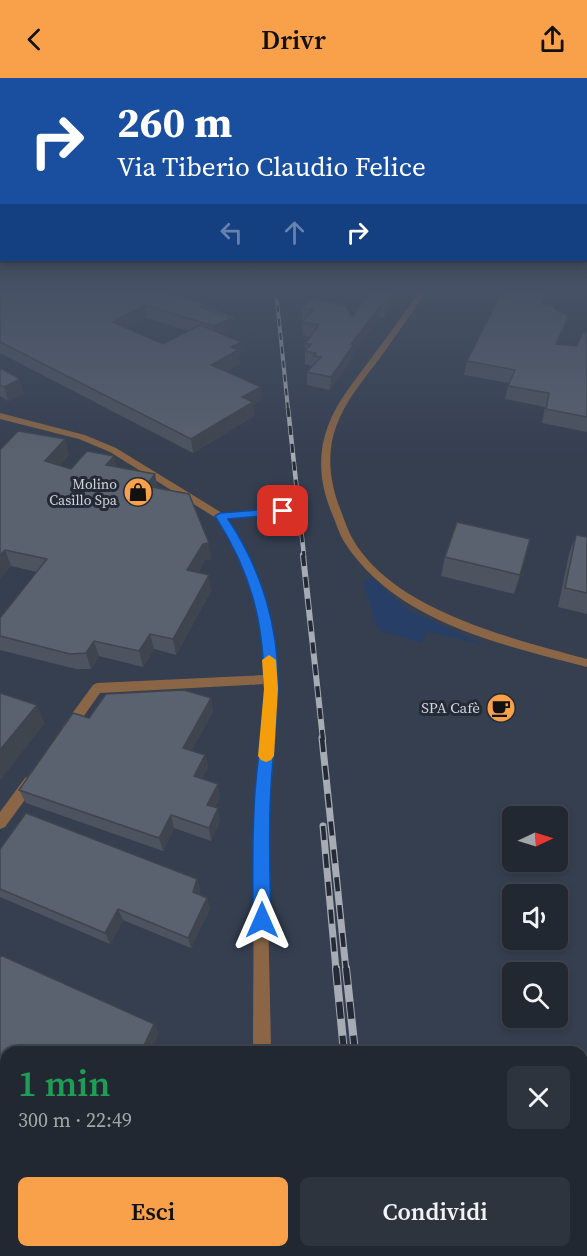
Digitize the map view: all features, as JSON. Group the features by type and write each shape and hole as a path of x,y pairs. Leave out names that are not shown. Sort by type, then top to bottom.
{"street":[{"path":"384,346 342,403 326,443 324,460 327,484 341,527 362,557 402,596 426,609 494,638 587,663"},
{"path":"0,416 82,437 113,450 220,516 238,543 257,585 267,630 270,679 262,810 262,1046"},
{"path":"220,516 283,511"},
{"path":"62,736 97,688 270,679"},
{"path":"0,823 35,775"}],"shaded area":[{"path":"0,346 587,346 587,1046 0,1046"},
{"path":"371,577 410,611 485,645 427,631 421,643 378,630 364,586 364,581"}],"building":[{"path":"8,346 233,346 231,347 238,350 211,365 261,387 242,397 253,402 191,439"},
{"path":"309,346 353,346 331,377 307,372 321,357 314,356 316,353 305,351"},
{"path":"475,346 587,346 587,417 546,409 549,393 508,386 515,370 467,361"},
{"path":"0,368 20,379 4,387 0,385"},
{"path":"18,431 65,439 45,461 71,469 87,451 114,456 106,465 155,474 146,486 189,494 209,543 203,544 187,570 209,575 173,639 150,634 139,651 94,641 86,653 70,654 0,636 0,618 47,559 5,550 0,555 0,450"},
{"path":"457,522 530,539 520,575 445,557"},
{"path":"576,535 587,537 587,593 565,588"},
{"path":"184,690 211,698 183,748 205,755 194,776 218,784 207,805 218,808 209,828 171,815 159,838 19,790 73,713 89,718 106,694"},
{"path":"0,693 37,705 0,750"},
{"path":"26,813 197,879 193,892 207,898 188,938 118,909 105,933 0,889 0,849"},
{"path":"0,955 154,1024 144,1046 0,1046"}],"railway":[{"path":"282,346 288,409"},
{"path":"288,408 304,556"},
{"path":"303,555 323,740"},
{"path":"322,738 346,970"},
{"path":"323,826 336,970"},
{"path":"336,968 343,1046"},
{"path":"346,968 354,1046"}],"slow traffic":[{"path":"266,756 271,689 269,660"}],"place":[{"name":"Molino Casillo Spa","path":"138,492"},
{"name":"SPA Cafè","path":"501,708"}],"route":[{"path":"262,920 262,810 271,689 267,630 257,585 238,543 220,516 283,511"}]}
